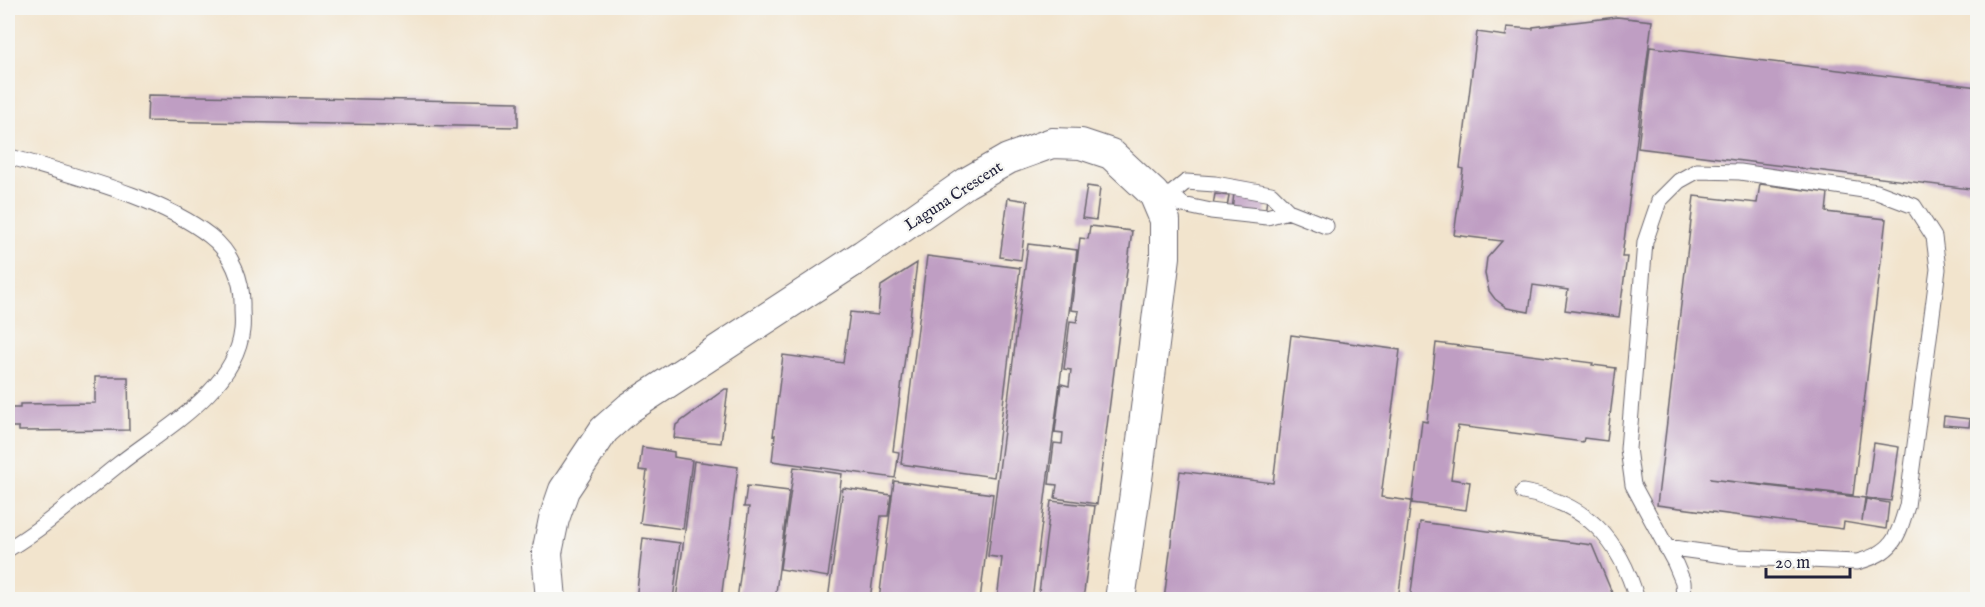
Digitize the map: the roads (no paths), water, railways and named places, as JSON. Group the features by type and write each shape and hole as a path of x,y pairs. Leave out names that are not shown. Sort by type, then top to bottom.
{"street":[{"name":"Laguna Crescent","path":"551,600 548,553 554,519 564,490 604,430 629,408 863,255 966,183 1008,159 1052,143 1081,144 1111,154 1162,194 1165,257 1120,600"}],"lane":[{"path":"8,156 107,187 180,217 210,236 224,249 239,281 243,298 242,331 237,350 218,383 198,403 118,465 68,508 8,549"},
{"path":"1666,548 1738,556 1857,562 1875,558 1892,544 1899,533 1907,506 1938,269 1934,237 1914,206 1877,192 1740,172 1697,171 1679,181 1659,201 1645,242 1628,449 1633,485 1683,582 1684,600"},
{"path":"1162,194 1186,182 1215,184 1271,194 1288,211 1326,226"},
{"path":"1162,194 1183,205 1211,211 1267,217 1288,211"},
{"path":"1523,492 1545,496 1567,504 1593,523 1610,540 1631,579 1637,600"}]}
